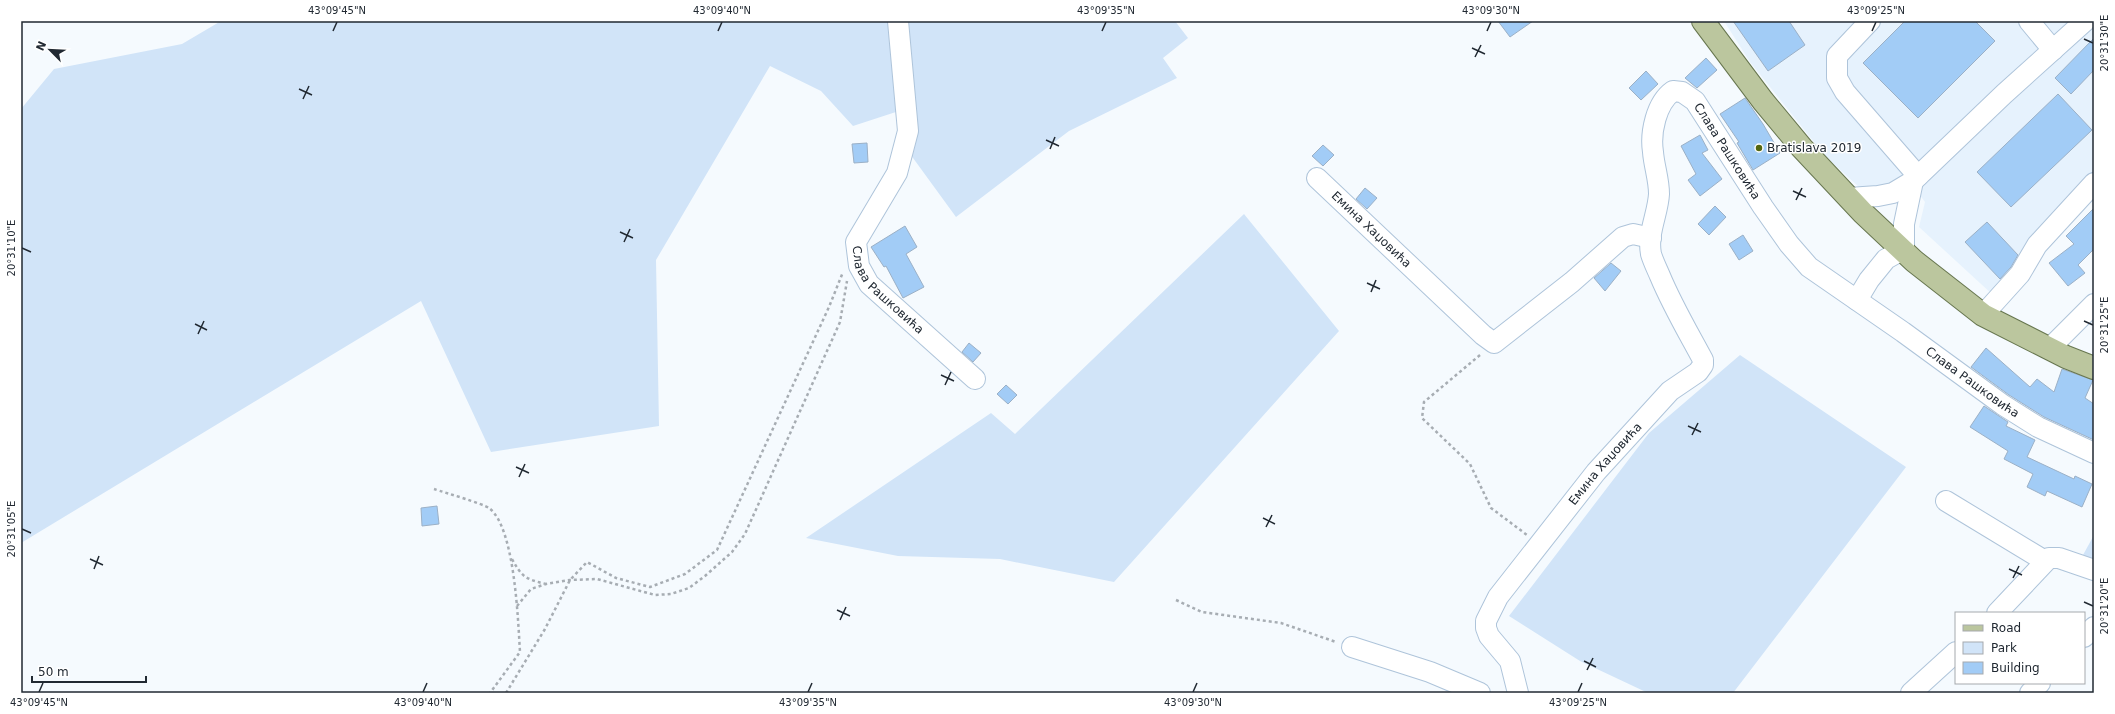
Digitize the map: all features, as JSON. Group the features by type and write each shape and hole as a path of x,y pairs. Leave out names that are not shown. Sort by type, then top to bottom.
{"main road":[{"path":"1703,21 1767,107 1802,148 1849,198 1919,265 1983,315 2049,349 2094,368"}],"street":[{"name":"Слава Рашковића","path":"898,21 908,131 897,173 856,242 859,266 869,284 974,379"},
{"path":"1870,21 1837,56 1837,78 1845,92 1916,179"},
{"path":"2029,21 2054,50"},
{"path":"1849,198 1878,196 1893,192 1916,179 2004,94 2085,21"},
{"name":"Слава Рашковића","path":"1652,230 1659,193 1653,152 1653,130 1664,100 1668,94 1677,90 1695,101 1763,207 1800,257 1822,278 1903,332 2003,406 2038,427 2094,453"},
{"name":"Емина Хаџовића","path":"1317,178 1482,335 1494,343"},
{"path":"1857,300 1869,280 1886,259 1904,249 1904,224 1916,179"},
{"path":"1983,315 2020,274 2037,245 2094,183"},
{"path":"1494,343 1572,282 1623,237 1652,230"},
{"name":"Емина Хаџовића","path":"1518,693 1510,661 1489,636 1486,621 1498,597 1596,472 1670,391 1698,372 1703,365 1703,360 1668,295 1651,254 1652,230"},
{"path":"2049,349 2094,304"},
{"path":"1946,501 2045,561"},
{"path":"1998,612 2045,561 2052,556 2094,570"},
{"path":"2085,636 2094,627"},
{"path":"1352,647 1430,672 1480,693"},
{"path":"1911,693 1955,653"},
{"path":"2030,693 2039,684"}],"path":[{"path":"506,693 545,629 570,580 587,562 616,578 650,587 685,574 717,550 829,307 844,271"},
{"path":"517,606 531,589 546,584 570,580 597,579 655,595 671,594 689,588 732,552 745,534 840,322 848,275"},
{"path":"1494,343 1424,402 1422,418 1470,464 1491,508 1540,545"},
{"path":"434,489 489,508 498,520 511,558 520,574 528,580 546,584"},
{"path":"490,693 520,652 517,606 511,558"},
{"path":"1176,600 1202,612 1281,623 1352,647"}],"shaded area":[{"path":"1724,21 2094,21 2094,186 1993,295 1919,227 1925,202 1905,175 1888,186 1859,187 1826,157 1750,62"}],"green space":[{"path":"221,21 891,21 902,110 853,126 821,91 770,66 656,260 659,426 491,452 421,301 21,543 21,109 54,69 182,44"},
{"path":"897,21 1175,21 1188,38 1163,58 1177,78 1069,131 956,217 905,147"},
{"path":"1244,214 1339,331 1114,582 1000,559 898,556 806,538 991,413 1015,434"},
{"path":"1740,355 1906,467 1733,693 1648,693 1580,661 1509,616 1649,433"},
{"path":"2094,535 2094,560 2083,555"}],"building":[{"path":"1498,21 1533,21 1510,37"},
{"path":"1733,21 1789,21 1805,45 1768,71"},
{"path":"1905,21 1975,21 1995,41 1918,118 1863,63"},
{"path":"2094,38 2094,70 2071,94 2055,78"},
{"path":"1706,58 1717,70 1697,88 1685,78"},
{"path":"1646,71 1658,84 1641,100 1629,88"},
{"path":"2058,94 2092,130 2011,207 1977,172"},
{"path":"1745,98 1763,124 1780,153 1753,170 1737,143 1739,142 1720,114"},
{"path":"1700,135 1708,150 1702,153 1722,179 1700,196 1688,180 1696,174 1681,146"},
{"path":"867,143 868,162 854,163 852,144"},
{"path":"1323,145 1334,155 1323,166 1312,156"},
{"path":"1365,188 1377,198 1367,209 1356,199"},
{"path":"1715,206 1726,217 1709,235 1698,224"},
{"path":"2094,208 2094,249 2078,265 2085,273 2068,286 2049,263 2074,244 2066,236"},
{"path":"1987,222 2018,255 2011,267 2000,279 1965,242"},
{"path":"905,226 917,247 906,254 924,287 903,298 886,266 884,267 871,247"},
{"path":"1743,235 1753,251 1739,260 1729,244"},
{"path":"1611,263 1621,271 1605,291 1594,278"},
{"path":"969,343 981,353 973,362 962,352"},
{"path":"1986,348 2030,387 2037,379 2054,392 2062,369 2093,380 2085,398 2094,404 2094,440 2044,417 2009,395 1971,367"},
{"path":"1006,385 1017,395 1008,404 997,394"},
{"path":"1984,406 2008,422 2006,426 2035,440 2027,457 2074,479 2075,476 2092,484 2082,507 2047,491 2045,496 2027,487 2033,474 2004,459 2008,451 1970,427"},
{"path":"437,506 439,524 422,526 421,508"}],"place":[{"name":"Bratislava 2019","path":"1759,148"}]}
